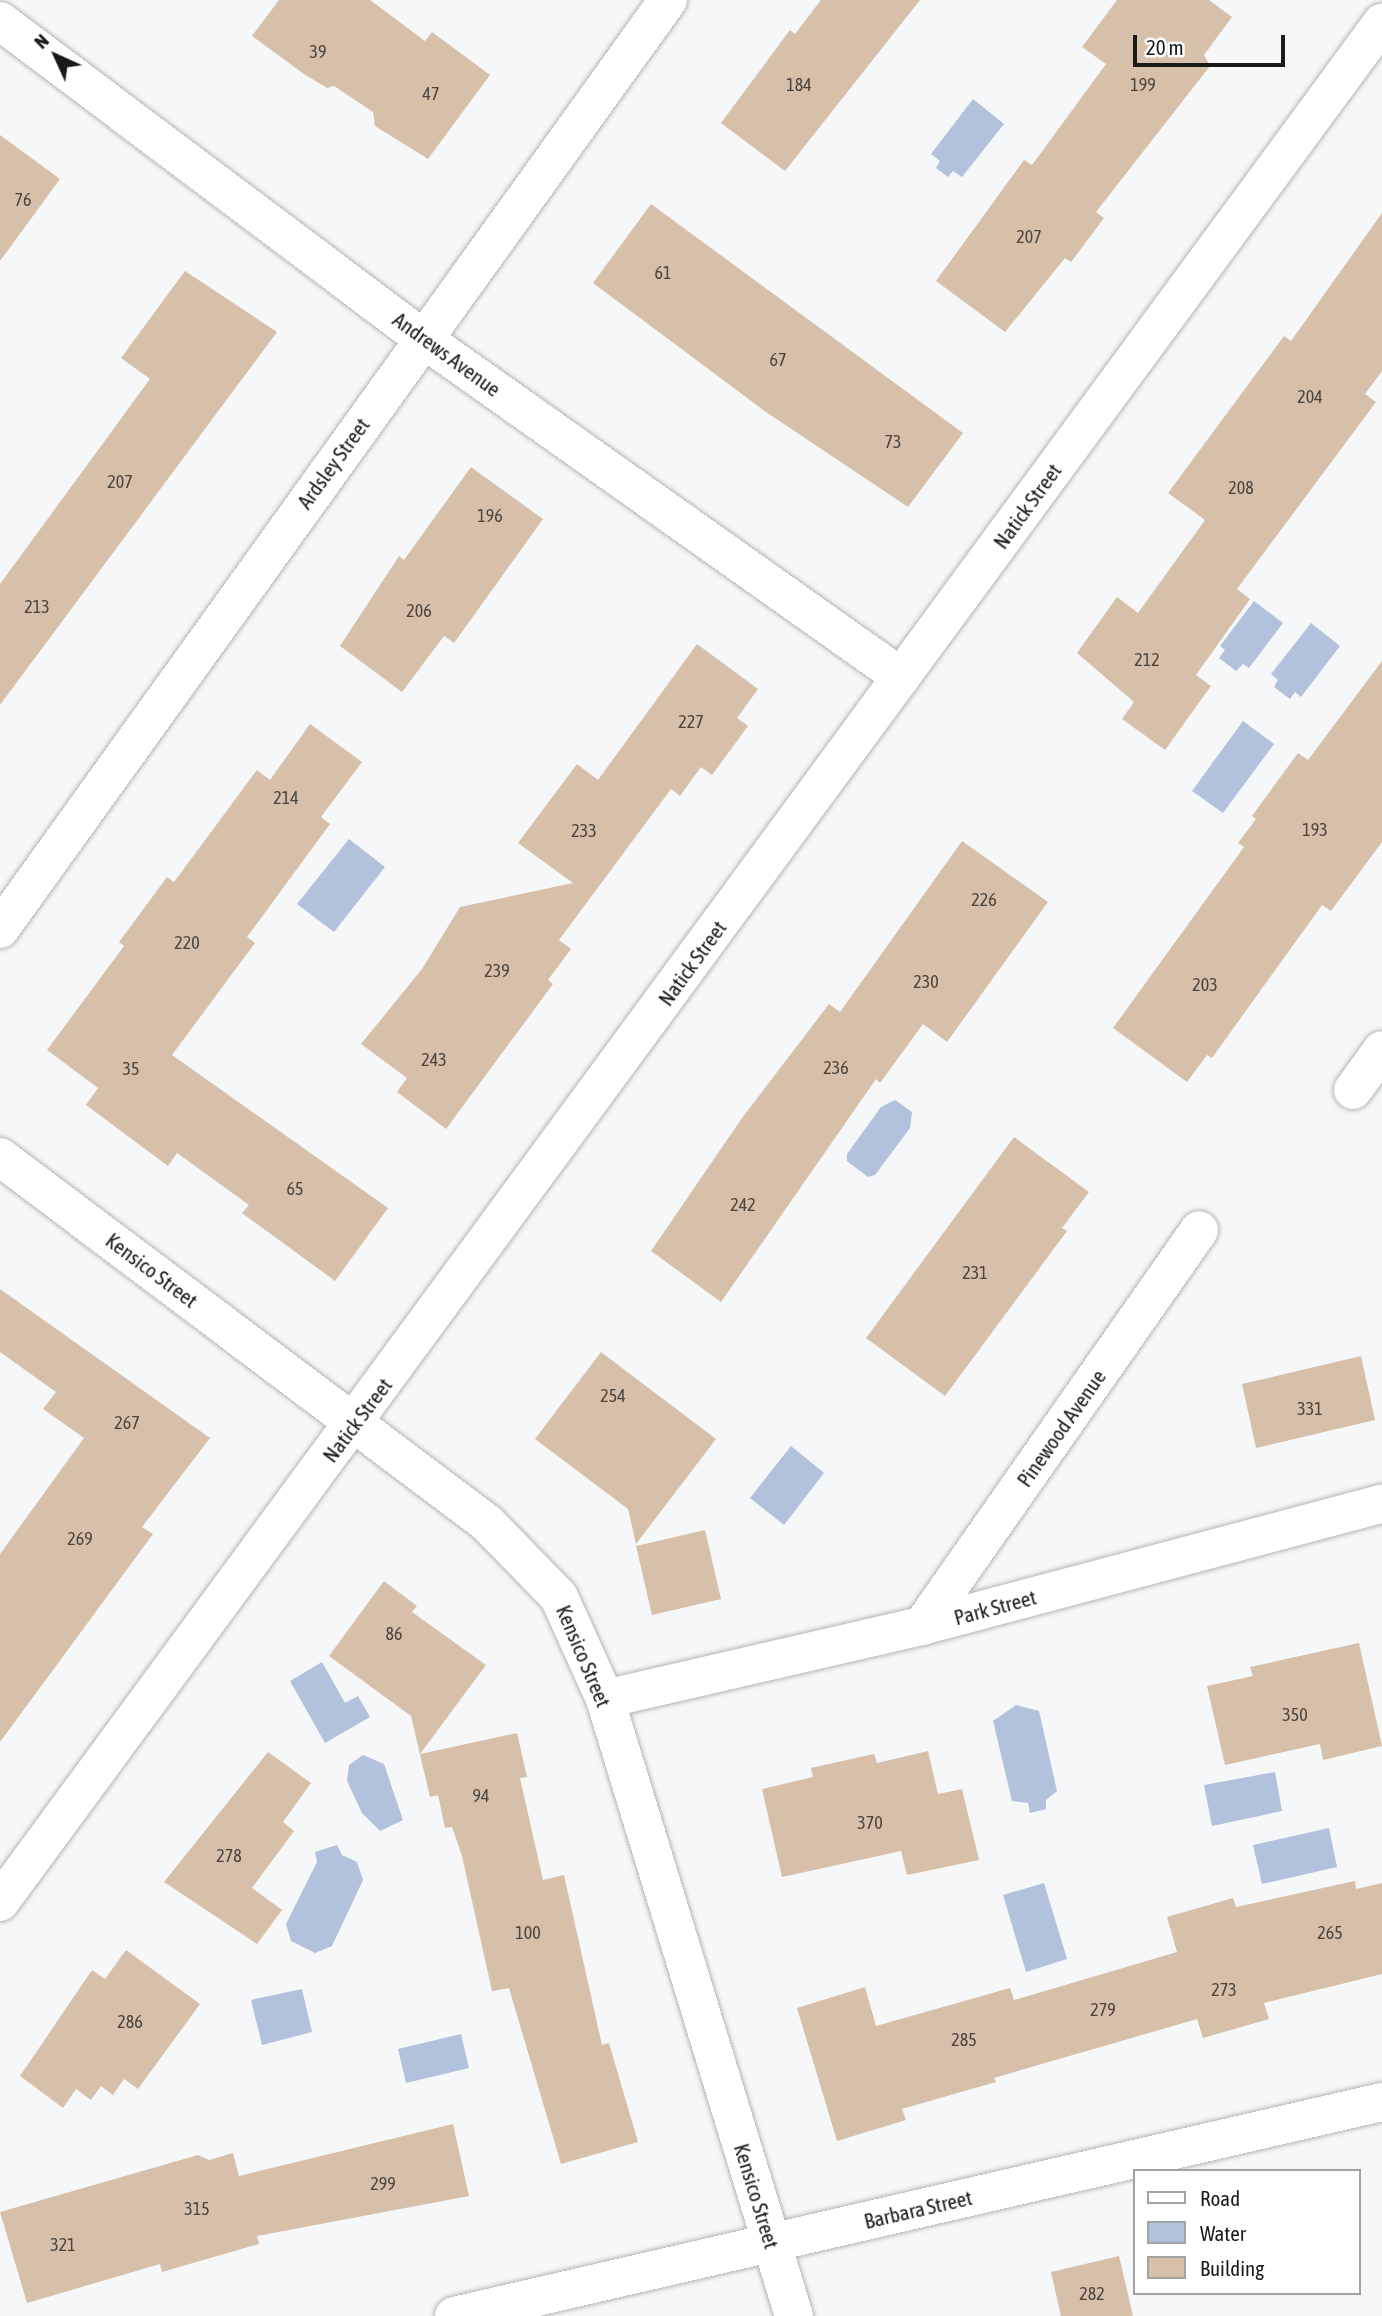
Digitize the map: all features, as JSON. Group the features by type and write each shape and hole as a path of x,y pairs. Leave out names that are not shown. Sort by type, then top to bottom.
{"street":[{"name":"Ardsley Street","path":"0,929 422,338 668,0"},
{"name":"Andrews Avenue","path":"0,21 422,338 901,677"},
{"name":"Natick Street","path":"0,1902 1382,23"},
{"path":"1353,1090 1382,1050"},
{"name":"Kensico Street","path":"0,1157 356,1421 527,1560 559,1597 605,1699 794,2316"},
{"name":"Pinewood Avenue","path":"922,1626 1199,1230"},
{"name":"Park Street","path":"605,1699 922,1626 1382,1504"},
{"name":"Barbara Street","path":"454,2316 1382,2102"}],"water":[{"path":"973,99 1004,124 962,177 953,171 948,177 936,168 940,161 931,154"},
{"path":"1254,601 1283,623 1249,668 1243,664 1236,671 1219,658 1225,650 1220,646"},
{"path":"1311,623 1340,646 1301,697 1295,692 1290,699 1274,687 1278,680 1271,674"},
{"path":"1243,721 1274,744 1223,813 1192,791"},
{"path":"349,839 385,867 334,932 297,904"},
{"path":"895,1100 912,1112 910,1128 875,1175 868,1177 847,1161 847,1154 881,1107"},
{"path":"791,1446 824,1473 784,1525 750,1498"},
{"path":"322,1662 345,1703 358,1696 370,1717 325,1743 290,1681"},
{"path":"1016,1705 1039,1711 1057,1791 1046,1800 1046,1809 1030,1813 1028,1803 1012,1801 993,1721"},
{"path":"363,1755 384,1764 403,1820 380,1831 362,1813 347,1781 349,1765"},
{"path":"1275,1772 1282,1811 1212,1826 1204,1785"},
{"path":"1329,1828 1337,1867 1262,1884 1253,1845"},
{"path":"337,1845 342,1855 357,1862 363,1880 332,1946 315,1953 291,1941 286,1924 317,1862 315,1852"},
{"path":"1044,1883 1067,1959 1026,1972 1003,1895"},
{"path":"302,1989 312,2032 262,2045 251,2000"},
{"path":"461,2034 469,2068 406,2083 398,2049"}],"building":[{"path":"279,0 370,0 425,41 432,32 490,75 428,159 375,126 373,112 334,86 327,88 304,74 252,36"},
{"path":"821,0 920,0 785,171 721,123 790,30 795,34"},
{"path":"1117,0 1209,0 1232,17 1204,55 1210,66 1096,212 1104,218 1071,262 1065,258 1005,332 936,281 1024,160 1032,165 1106,64 1082,47"},
{"path":"0,135 60,179 0,261"},
{"path":"651,204 963,433 908,507 766,412 593,283"},
{"path":"1382,213 1382,371 1365,394 1376,402 1237,589 1250,599 1196,675 1211,686 1165,750 1122,719 1134,702 1077,653 1117,597 1138,613 1205,520 1168,493 1284,336 1291,341"},
{"path":"185,271 277,332 0,705 0,584 150,379 121,358"},
{"path":"471,467 543,519 454,643 444,636 402,692 340,646 399,556 404,560"},
{"path":"697,644 758,689 737,718 748,726 712,775 701,767 680,796 671,789 559,940 571,949 548,980 553,984 446,1129 397,1092 407,1078 361,1044 422,969 460,907 573,883 518,843 577,764 598,780"},
{"path":"1382,661 1382,842 1331,911 1322,905 1212,1058 1207,1055 1187,1082 1113,1028 1244,847 1238,843 1256,819 1252,816 1298,753 1308,760"},
{"path":"310,724 362,762 321,817 330,824 247,937 255,943 172,1055 388,1208 335,1281 242,1213 249,1205 177,1153 168,1166 86,1105 98,1088 47,1050 124,946 119,942 167,877 174,882 257,770 270,780"},
{"path":"962,841 1048,902 947,1042 923,1024 880,1083 876,1079 721,1302 651,1251 742,1118 829,1004 840,1012"},
{"path":"1014,1137 1089,1192 1062,1228 1067,1231 945,1396 866,1338"},
{"path":"0,1289 210,1438 142,1527 153,1534 0,1742 0,1554 84,1438 43,1409 56,1392 0,1352"},
{"path":"601,1352 716,1439 636,1544 628,1509 535,1439"},
{"path":"1361,1356 1375,1420 1256,1448 1242,1384"},
{"path":"705,1530 721,1599 652,1615 636,1546"},
{"path":"384,1581 417,1606 412,1612 486,1665 420,1754 517,1733 527,1777 520,1778 543,1880 564,1875 602,2045 609,2043 638,2142 561,2164 509,1988 492,1991 462,1856 452,1827 445,1828 438,1795 430,1797 411,1716 329,1656"},
{"path":"1359,1643 1382,1746 1323,1760 1320,1744 1225,1765 1207,1686 1253,1676 1250,1667"},
{"path":"928,1751 938,1794 962,1789 979,1860 907,1875 901,1851 782,1877 762,1789 813,1777 811,1768 874,1754 877,1763"},
{"path":"268,1752 311,1783 283,1822 294,1831 252,1888 282,1910 257,1944 164,1882"},
{"path":"1355,1881 1356,1889 1382,1883 1382,1974 1264,2003 1269,2019 1203,2038 1197,2019 994,2078 996,2082 902,2109 906,2120 837,2141 797,2008 865,1987 876,2026 1010,1988 1014,2000 1177,1952 1167,1917 1233,1898 1236,1907"},
{"path":"126,1950 200,2004 138,2089 124,2079 113,2095 101,2086 91,2100 76,2089 63,2108 20,2076 92,1970 105,1979"},
{"path":"453,2124 469,2196 257,2236 259,2244 162,2272 160,2264 27,2303 0,2212 198,2155 209,2160 233,2153 239,2176"},
{"path":"1119,2256 1133,2316 1061,2316 1051,2272"}]}
